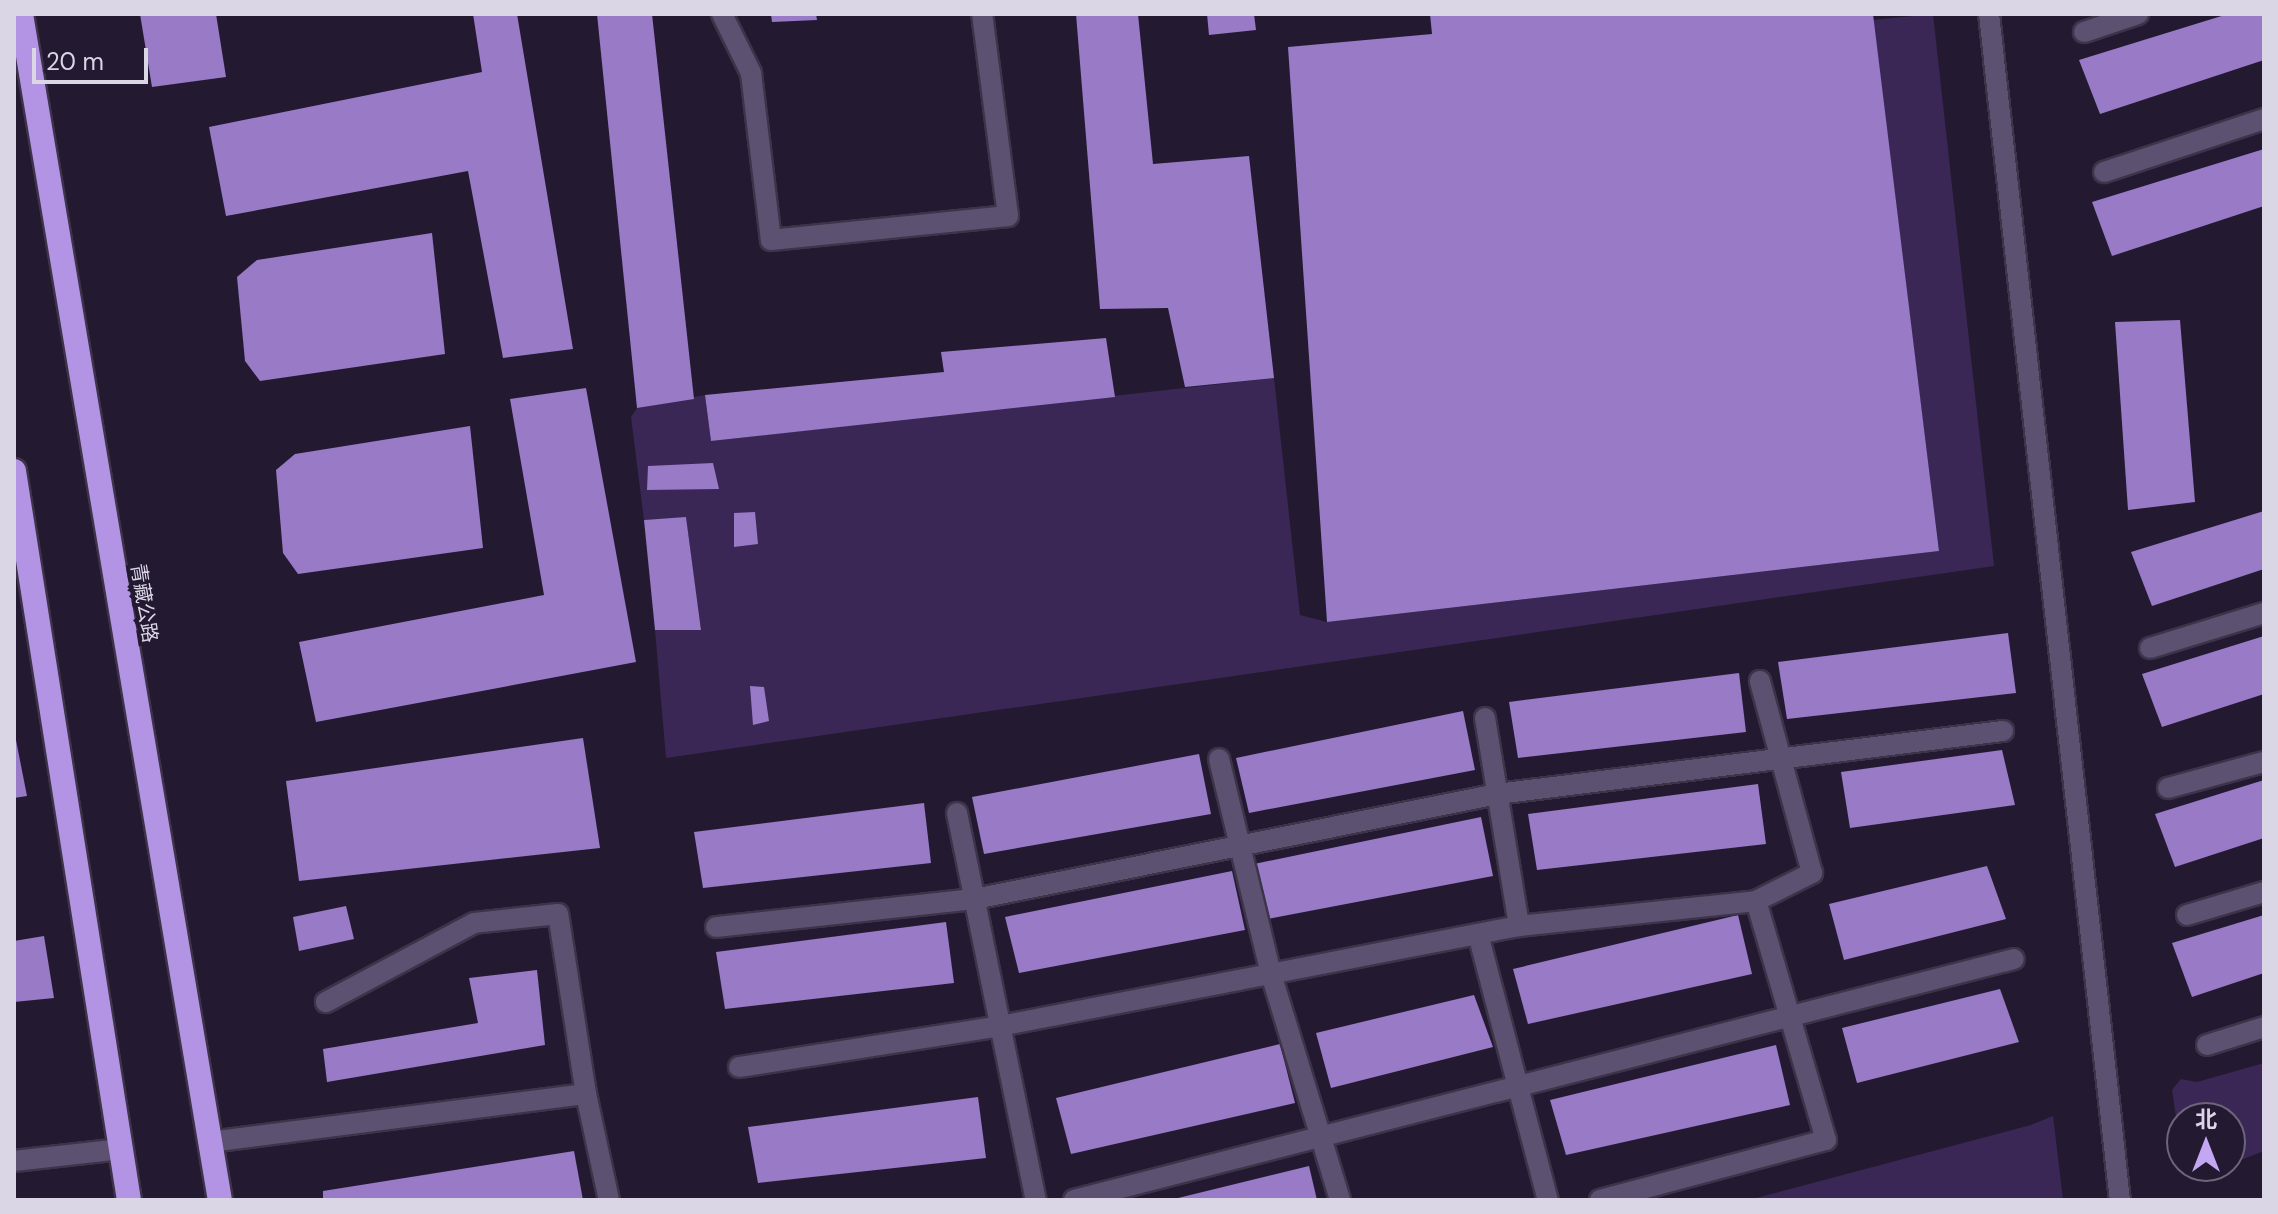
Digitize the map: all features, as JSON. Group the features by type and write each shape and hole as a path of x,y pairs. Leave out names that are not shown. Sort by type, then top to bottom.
{"highway":[{"name":"青藏公路","path":"21,14 220,1200"},
{"path":"14,471 129,1200"}],"street":[{"path":"722,14 751,73 771,240 1008,216 982,14"},
{"path":"1989,14 2120,1200"},
{"path":"2084,32 2138,14"},
{"path":"2104,172 2264,119"},
{"path":"2150,648 2264,613"},
{"path":"739,1067 1000,1026 1519,926 1756,901 1812,873 1760,681"},
{"path":"1485,718 1519,926"},
{"path":"716,927 975,899 1240,843 1497,794 2003,731"},
{"path":"1219,759 1271,974 1340,1200"},
{"path":"2168,788 2264,762"},
{"path":"957,813 1036,1200"},
{"path":"2187,915 2264,892"},
{"path":"1600,1200 1826,1140 1756,901"},
{"path":"326,1002 474,923 558,914 586,1094 609,1200"},
{"path":"1478,934 1548,1200"},
{"path":"1074,1200 1322,1142 1518,1085 2014,959"},
{"path":"2207,1045 2264,1027"},
{"path":"210,1142 586,1094"},
{"path":"14,1161 121,1149"}],"shaded area":[{"path":"1933,14 1994,566 666,758 655,630 701,629 686,518 644,520 631,417 637,408 705,395 711,441 1274,378 1300,615 1327,622 1939,551 1873,20"},
{"path":"2264,1063 2264,1151 2246,1158 2246,1102 2174,1102 2172,1090 2181,1079 2197,1082"},
{"path":"2053,1116 2063,1200 1749,1200 2031,1125"}],"building":[{"path":"140,14 216,14 226,77 152,87"},
{"path":"473,14 517,14 573,349 503,358 468,171 226,216 209,127 482,72"},
{"path":"597,14 652,14 694,399 637,408"},
{"path":"771,14 816,14 817,20 772,22"},
{"path":"1076,14 1138,14 1153,164 1249,156 1274,378 1185,387 1168,308 1100,309"},
{"path":"1207,14 1254,14 1256,30 1209,35"},
{"path":"1430,14 1873,14 1939,551 1327,622 1288,47 1432,34"},
{"path":"2228,14 2264,14 2264,60 2100,114 2079,60"},
{"path":"2264,149 2264,206 2112,256 2092,202"},
{"path":"432,233 445,354 260,381 245,361 237,277 257,260"},
{"path":"2180,320 2195,502 2128,510 2115,322"},
{"path":"1106,338 1115,397 711,441 705,395 944,372 941,352"},
{"path":"586,388 636,662 316,722 299,642 544,595 510,399"},
{"path":"470,426 483,548 298,574 283,553 276,470 295,454"},
{"path":"713,463 719,489 647,490 648,466"},
{"path":"2264,511 2264,569 2152,606 2131,552"},
{"path":"755,512 758,544 734,547 734,513"},
{"path":"686,517 701,630 655,630 644,520"},
{"path":"2008,633 2016,693 1787,719 1778,662"},
{"path":"2264,636 2264,694 2162,727 2142,674"},
{"path":"1739,673 1746,732 1518,758 1509,702"},
{"path":"750,686 764,687 769,721 753,725"},
{"path":"1463,711 1475,770 1249,813 1236,758"},
{"path":"14,730 27,796 14,798"},
{"path":"583,738 600,848 299,881 286,781"},
{"path":"2002,750 2015,805 1850,828 1841,772"},
{"path":"1199,754 1211,814 984,854 972,797"},
{"path":"2264,780 2264,838 2175,867 2155,814"},
{"path":"1758,784 1766,844 1537,870 1528,814"},
{"path":"924,803 931,863 703,888 694,832"},
{"path":"1481,817 1493,876 1268,919 1254,864"},
{"path":"1987,866 2006,919 1844,960 1829,904"},
{"path":"1232,871 1245,930 1019,973 1005,917"},
{"path":"346,906 354,939 299,951 293,917"},
{"path":"1738,915 1752,974 1528,1024 1513,969"},
{"path":"2264,915 2264,973 2192,997 2172,943"},
{"path":"946,922 954,983 725,1009 716,952"},
{"path":"44,936 54,998 14,1002 14,941"},
{"path":"537,970 545,1045 327,1082 323,1049 478,1023 469,978"},
{"path":"2000,989 2019,1042 1857,1083 1842,1028"},
{"path":"1474,995 1493,1047 1331,1088 1316,1033"},
{"path":"1280,1044 1295,1103 1071,1154 1056,1098"},
{"path":"1776,1045 1790,1105 1566,1155 1550,1100"},
{"path":"978,1097 986,1158 758,1183 748,1127"},
{"path":"574,1151 583,1200 323,1200 323,1191"},
{"path":"1309,1166 1317,1200 1174,1200 1174,1199"}]}
